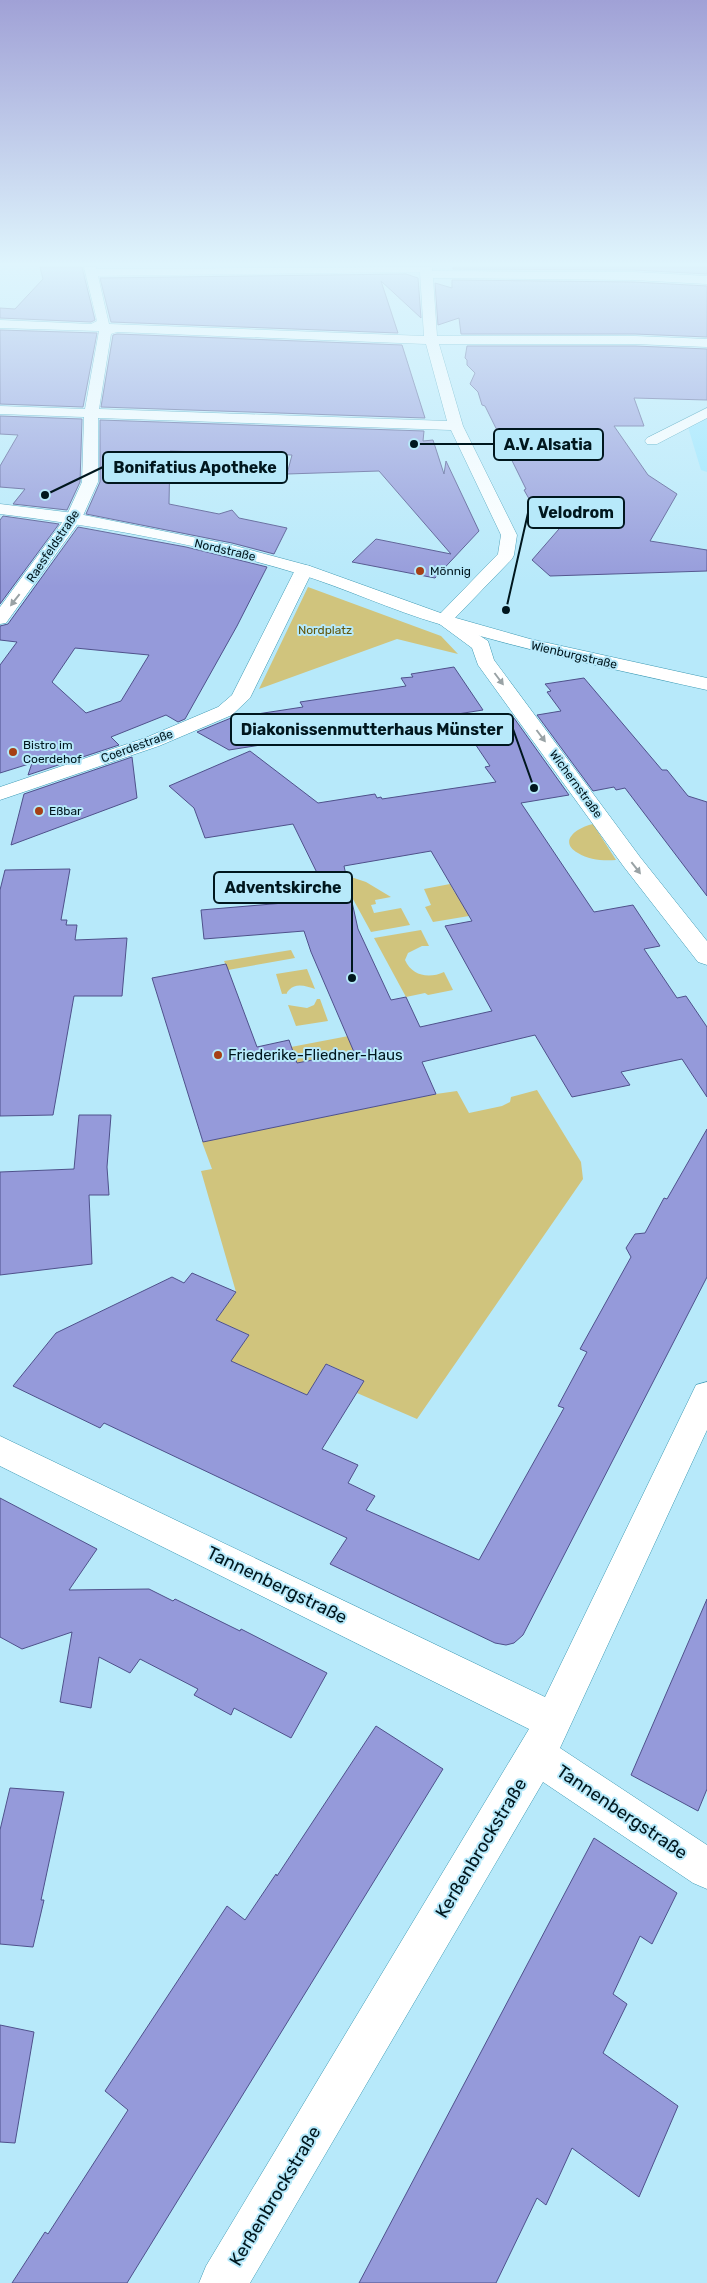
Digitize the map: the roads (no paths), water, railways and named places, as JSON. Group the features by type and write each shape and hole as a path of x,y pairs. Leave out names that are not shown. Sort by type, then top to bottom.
{"street":[{"name":"Raesfeldstraße","path":"0,618 74,518 90,482 91,414 98,374"},
{"path":"441,374 456,426 510,535 506,555 442,620"},
{"path":"0,410 456,426"},
{"path":"652,441 707,412"},
{"name":"Nordstraße","path":"0,509 74,518 232,550 304,570 442,620"},
{"name":"Coerdestraße","path":"0,794 152,742 225,711 240,698 304,570"},
{"name":"Wienburgstraße","path":"442,620 526,644 707,684"},
{"name":"Wichernstraße","path":"442,620 481,645 485,661 632,862 707,957"},
{"name":"Kerßenbrockstraße","path":"223,2283 536,1755 554,1721 707,1396"},
{"name":"Tannenbergstraße","path":"0,1450 554,1721"},
{"name":"Tannenbergstraße","path":"536,1755 707,1869"}],"place":[{"name":"A.V. Alsatia","path":"414,444"},
{"name":"Bonifatius Apotheke","path":"45,495"},
{"name":"Mönnig","path":"420,571"},
{"name":"Velodrom","path":"506,610"},
{"name":"Bistro im Coerdehof","path":"13,752"},
{"name":"Diakonissenmutterhaus Münster","path":"534,788"},
{"name":"Eßbar","path":"39,811"},
{"name":"Adventskirche","path":"352,978"},
{"name":"Friederike-Fliedner-Haus","path":"218,1055"}],"park label":[{"name":"Nordplatz","path":"325,630"}]}
